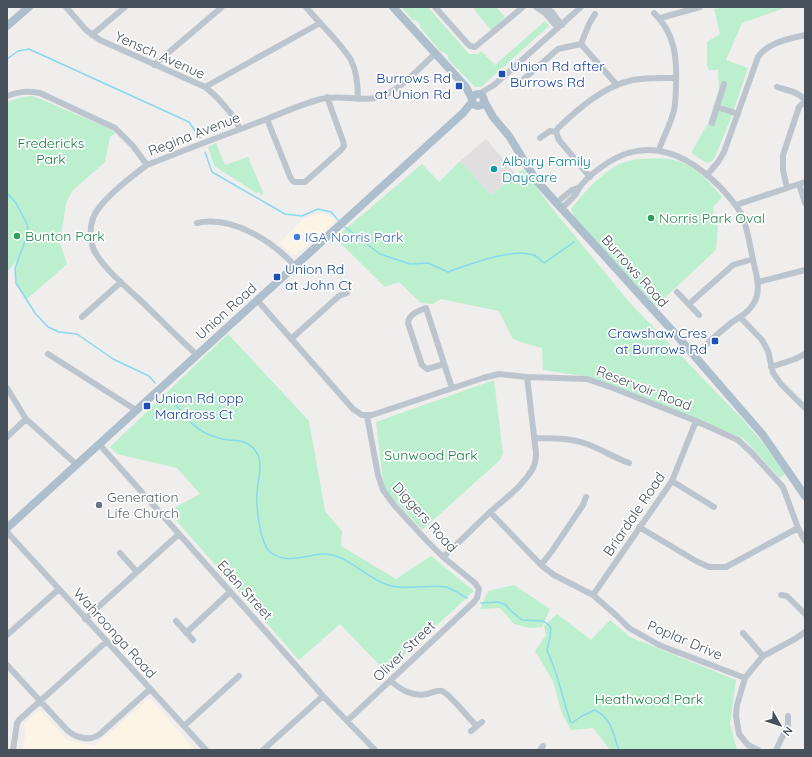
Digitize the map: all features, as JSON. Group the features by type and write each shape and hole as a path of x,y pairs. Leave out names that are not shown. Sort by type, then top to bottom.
{"main road":[{"path":"7,26 29,7"},
{"name":"Burrows Road","path":"393,7 509,136 536,180 763,435 805,496"},
{"name":"Union Road","path":"7,528 257,300 464,114 467,113 478,100"}],"street":[{"name":"Yensch Avenue","path":"66,7 92,35 100,40 205,87 234,118 240,129"},
{"path":"92,35 125,7"},
{"path":"154,65 222,7"},
{"path":"306,7 351,60 356,73 358,99"},
{"path":"435,7 470,46 475,47 521,8"},
{"path":"536,7 560,26"},
{"path":"546,7 552,12 560,26"},
{"name":"Union Road","path":"478,100 581,7"},
{"path":"660,18 700,7"},
{"path":"654,13 660,18 672,40 676,59 676,101 674,111 658,150"},
{"path":"581,44 589,24 595,14"},
{"path":"205,87 320,23"},
{"path":"707,174 718,162 724,152 761,52 766,48 780,42 805,35"},
{"path":"581,44 616,85"},
{"path":"517,85 558,49 581,44"},
{"name":"Regina Avenue","path":"197,355 121,282 100,258 93,247 90,231 94,217 102,204 134,174 147,165 327,97 371,99 386,95 436,54"},
{"path":"556,132 558,128 582,106 616,85 633,80 676,78"},
{"path":"712,122 724,84"},
{"path":"777,87 800,95 805,101 799,107 782,155 783,170 788,188"},
{"path":"7,96 18,92 30,91 40,93 115,128 134,146 147,165"},
{"path":"267,119 291,178 294,182 305,182 344,146 327,97"},
{"path":"717,107 738,114"},
{"path":"540,138 550,131 556,132"},
{"path":"556,132 559,140 590,177"},
{"path":"559,206 572,190 579,188 590,177 612,160 620,156 640,151 658,150 689,161 707,174 736,205 743,218 758,282 756,300 749,310 731,323 694,356"},
{"path":"736,205 802,183 805,203"},
{"path":"197,223 205,221 219,222 255,235 273,246 295,266"},
{"path":"689,304 733,265 753,259"},
{"path":"758,282 805,270"},
{"path":"82,317 121,282"},
{"path":"291,339 339,296 347,292"},
{"path":"677,292 699,315"},
{"path":"257,300 353,408 362,415 369,416"},
{"path":"444,364 427,369 422,365 408,324 408,320 416,311 426,308 452,388"},
{"path":"740,317 762,340 768,351 773,373 805,408"},
{"path":"48,354 136,410"},
{"path":"772,367 805,354"},
{"name":"Reservoir Road","path":"369,416 498,374 527,377 587,379 696,421 738,440 752,453 782,487 798,528 805,541"},
{"path":"443,557 521,485 533,469 536,461 536,453 527,377"},
{"path":"7,388 26,419 77,465"},
{"name":"Diggers Road","path":"369,416 378,475 383,490 394,505 443,557 478,586 479,589 477,598"},
{"path":"7,437 26,419"},
{"name":"Briardale Road","path":"593,595 672,481 696,421"},
{"path":"534,438 564,439 586,444 629,463"},
{"name":"Eden Street","path":"99,444 323,696 374,750"},
{"path":"672,481 714,508"},
{"path":"541,565 574,518 586,497"},
{"name":"Poplar Drive","path":"490,512 541,565 554,575 593,595 618,616 629,628 658,645 745,678"},
{"path":"639,527 696,561 710,567 726,567 798,528"},
{"name":"Wahroonga Road","path":"7,532 149,690 206,750"},
{"path":"85,619 179,534"},
{"path":"120,553 137,572"},
{"path":"7,635 59,589"},
{"path":"186,633 230,592"},
{"path":"781,595 788,596 805,614"},
{"name":"Oliver Street","path":"347,721 477,598"},
{"path":"176,621 193,640"},
{"path":"758,750 748,745 738,734 737,705 745,678 762,656 795,639 805,632"},
{"path":"743,633 762,656"},
{"path":"13,750 19,720 106,642"},
{"path":"7,665 71,734 90,739 95,738 100,734 149,690"},
{"path":"184,726 239,676"},
{"path":"391,680 398,687 408,692 420,695 438,691 443,692 476,726"},
{"path":"264,750 323,696"},
{"path":"776,750 788,725 788,716"},
{"path":"471,731 482,722"}],"shaded area":[{"path":"486,139 516,174 491,195 460,161"},
{"path":"319,213 329,215 335,221 296,255 292,254 280,243 303,219"},
{"path":"149,699 195,750 22,750 26,732 24,724 38,711 41,711 67,740 95,746"}],"green space":[{"path":"401,7 428,7 469,54 478,54 481,51 495,65 545,21 549,26 481,87 475,87 448,59 448,56 441,52 420,27 420,24 416,20 413,20"},
{"path":"473,7 496,7 505,17 492,31"},
{"path":"722,7 787,7 742,23 726,60 748,68 731,118 715,157 712,161 707,163 691,153 708,123 719,90 718,70 709,70 707,65 707,42 720,34 714,9"},
{"name":"Fredericks Park","path":"32,96 110,129 116,133 110,137 105,162 73,190 66,203 60,243 67,264 26,300 18,286 16,276 16,266 18,260 7,272 7,102 22,97"},
{"path":"216,143 225,165 248,157 263,192 262,196 259,192 256,193 214,165 208,147"},
{"path":"637,159 669,159 685,164 705,178 722,197 713,207 714,222 718,222 716,250 656,306 576,220 571,209 599,178 612,168 619,164"},
{"path":"460,161 491,195 523,169 551,207 630,303 745,422 767,448 785,474 780,478 743,438 589,377 543,370 542,348 513,339 499,311 441,299 433,304 421,303 399,282 385,287 335,238 422,164 439,182"},
{"path":"228,334 309,421 325,511 342,531 341,546 396,579 431,556 474,591 386,672 340,624 299,660 168,511 200,494 177,468 117,454 110,447"},
{"name":"Sunwood Park","path":"494,380 503,453 500,460 422,530 384,489 376,422"},
{"path":"514,585 550,609 542,627 530,628 514,624 500,608 480,609 488,591"},
{"name":"Heathwood Park","path":"557,614 591,640 610,620 630,637 736,680 730,724 737,750 610,750 593,728 571,730 562,714 553,681 535,651 546,635 544,626"}],"waterway":[{"path":"7,59 18,51 29,49 189,122 200,138"},
{"path":"205,152 212,172 285,214 302,216 318,209 331,212 338,220"},
{"path":"7,193 16,203 27,224 28,229 24,244 15,268 16,283 35,313 48,327 59,332 77,334 113,359 149,376 155,383"},
{"path":"345,227 380,254 410,264 428,263 448,272 502,255 525,253 536,256 544,263 574,242"},
{"path":"164,393 184,414"},
{"path":"190,422 207,434 224,439 242,441 255,450 260,462 260,474 257,491 258,518 263,541 270,552 276,556 289,559 323,554 332,555 348,562 380,582 388,585 395,587 446,587 467,598"},
{"path":"481,603 498,602 506,605 522,620 543,621 549,625 551,629 547,650 556,673 570,721 572,723 595,710 599,712 605,717 613,731 620,750"}],"place":[{"name":"Union Rd after Burrows Rd","path":"502,74"},
{"name":"Burrows Rd at Union Rd","path":"459,86"},
{"name":"Albury Family Daycare","path":"494,169"},
{"name":"Norris Park Oval","path":"651,218"},
{"name":"Bunton Park","path":"17,236"},
{"name":"IGA Norris Park","path":"297,237"},
{"name":"Union Rd at John Ct","path":"277,277"},
{"name":"Crawshaw Cres at Burrows Rd","path":"715,341"},
{"name":"Union Rd opp Mardross Ct","path":"147,406"},
{"name":"Generation Life Church","path":"99,505"}]}
